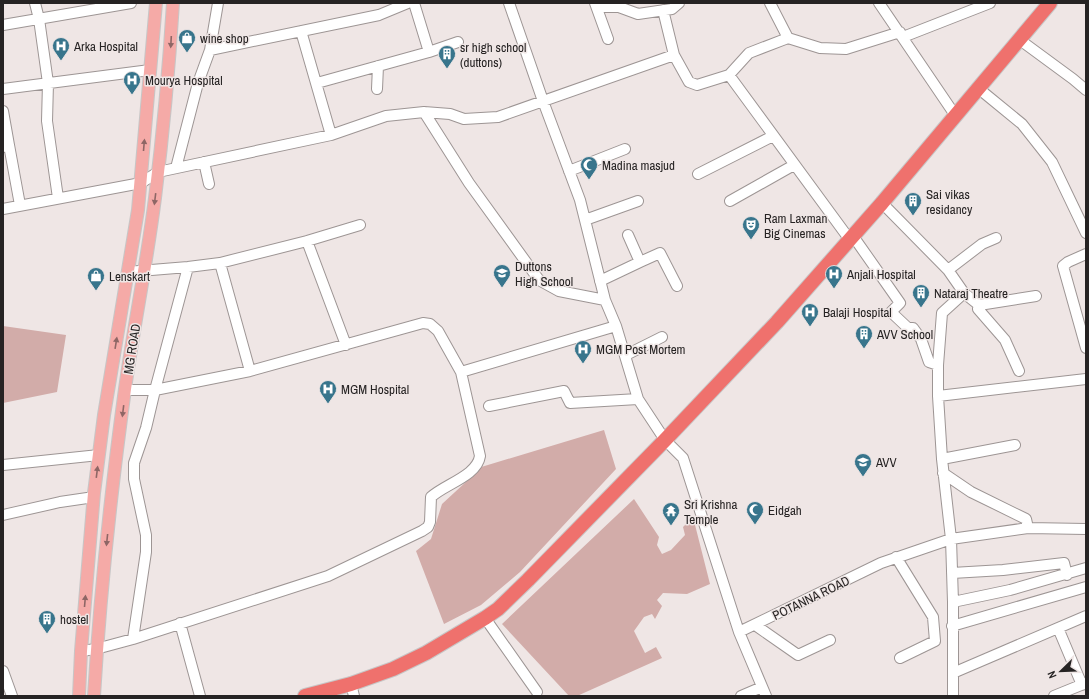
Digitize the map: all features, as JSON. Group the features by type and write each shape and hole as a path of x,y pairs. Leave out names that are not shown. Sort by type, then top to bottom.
{"highway":[{"path":"304,696 352,690 426,653 486,618 498,609 665,440 777,322 882,203 1050,3"}],"main road":[{"name":"MG ROAD","path":"79,696 81,651 94,497 127,272 138,210 156,3"},
{"name":"MG ROAD","path":"94,696 96,649 114,475 125,390 158,172 169,69 173,3"}],"street":[{"path":"35,3 40,19 48,83 48,121 58,198"},
{"path":"3,25 131,3"},
{"path":"176,168 198,83 210,50 218,3"},
{"path":"210,50 379,15 408,3"},
{"path":"414,3 428,52"},
{"path":"509,3 543,101 580,200 605,300 626,355 638,399 665,440 683,458 739,632 764,692 741,696"},
{"path":"608,39 596,5 619,7 638,14 672,8 679,3"},
{"path":"770,3 788,38"},
{"path":"879,3 955,115"},
{"path":"663,10 674,55 689,82 697,85 729,75 749,53 788,38 820,48 846,49 901,35 990,3"},
{"path":"301,30 331,135"},
{"path":"1020,40 1086,90"},
{"path":"317,83 428,52 458,42"},
{"path":"3,209 141,183 158,172 331,135 386,116 424,112 450,114 464,119 498,117 674,55"},
{"path":"377,89 378,66"},
{"path":"3,89 150,70"},
{"path":"729,75 772,136 852,238 900,303 891,312 908,328 913,328 921,339 929,362 938,365"},
{"path":"978,88 1022,124 1052,162 1086,233"},
{"path":"3,111 6,146 20,205"},
{"path":"424,112 469,182 539,280 559,291 605,300"},
{"path":"698,174 772,136"},
{"path":"569,171 624,149"},
{"path":"204,162 209,184"},
{"path":"730,201 794,164"},
{"path":"585,220 638,201"},
{"path":"882,203 948,270 964,293 979,305 1036,296"},
{"path":"127,272 188,268 220,263 307,241 360,225"},
{"path":"628,235 640,262"},
{"path":"948,270 982,244 996,238"},
{"path":"307,241 346,345"},
{"path":"600,281 660,253 677,286"},
{"path":"1086,254 1068,262 1064,266 1086,348"},
{"path":"220,263 250,371"},
{"path":"133,639 146,552 146,535 134,479 134,467 146,428 188,268"},
{"path":"953,696 951,539 943,473 938,396 938,365 942,313 964,293"},
{"path":"979,305 978,309 1005,340 1019,371"},
{"path":"81,651 96,649 133,639 328,576 428,527 430,522 431,497 438,491 467,474 479,461 480,456 461,372 438,331 430,324 423,323 250,371 155,390 125,390"},
{"path":"461,372 616,326"},
{"path":"626,355 662,337"},
{"path":"938,396 1086,379"},
{"path":"489,406 564,390 570,403 638,399"},
{"path":"942,459 1015,445"},
{"path":"3,465 99,455"},
{"path":"943,473 971,492 1026,519 1028,528"},
{"path":"3,515 60,502 94,497"},
{"name":"POTANNA ROAD","path":"739,632 881,563 951,539 1028,528 1086,529"},
{"path":"896,557 933,618 935,641 900,658"},
{"path":"952,573 1003,570 1064,563 1067,575"},
{"path":"953,602 1010,590 1067,575 1086,568"},
{"path":"952,626 1086,586"},
{"path":"953,673 1086,616"},
{"path":"486,618 537,692"},
{"path":"180,623 200,696"},
{"path":"754,625 798,655 830,640"},
{"path":"1054,696 1084,684 1058,628"},
{"path":"3,671 8,694"}],"shaded area":[{"path":"3,326 66,335 57,392 3,403"},
{"path":"604,430 616,469 520,572 481,605 444,624 416,551 431,539 442,504 468,480 478,468"},
{"path":"634,499 659,537 657,545 662,554 671,550 685,535 683,527 693,517 710,584 687,594 663,593 657,600 662,606 655,619 652,614 644,617 634,631 645,653 656,647 662,658 577,696 569,696 502,624"}],"place":[{"name":"wine shop","path":"187,53"},
{"name":"Arka Hospital","path":"61,61"},
{"name":"sr high school (duttons)","path":"447,69"},
{"name":"Mourya Hospital","path":"132,95"},
{"name":"Madina masjud","path":"589,180"},
{"name":"Sai vikas residancy","path":"913,216"},
{"name":"Ram Laxman Big Cinemas","path":"751,240"},
{"name":"Duttons High School","path":"502,288"},
{"name":"Anjali Hospital","path":"834,289"},
{"name":"Lenskart","path":"96,291"},
{"name":"Nataraj Theatre","path":"921,308"},
{"name":"Balaji Hospital","path":"810,327"},
{"name":"AVV School","path":"864,349"},
{"name":"MGM Post Mortem","path":"583,364"},
{"name":"MGM Hospital","path":"328,404"},
{"name":"AVV","path":"863,477"},
{"name":"Eidgah","path":"755,525"},
{"name":"Sri Krishna Temple","path":"671,526"},
{"name":"hostel","path":"47,634"}]}
